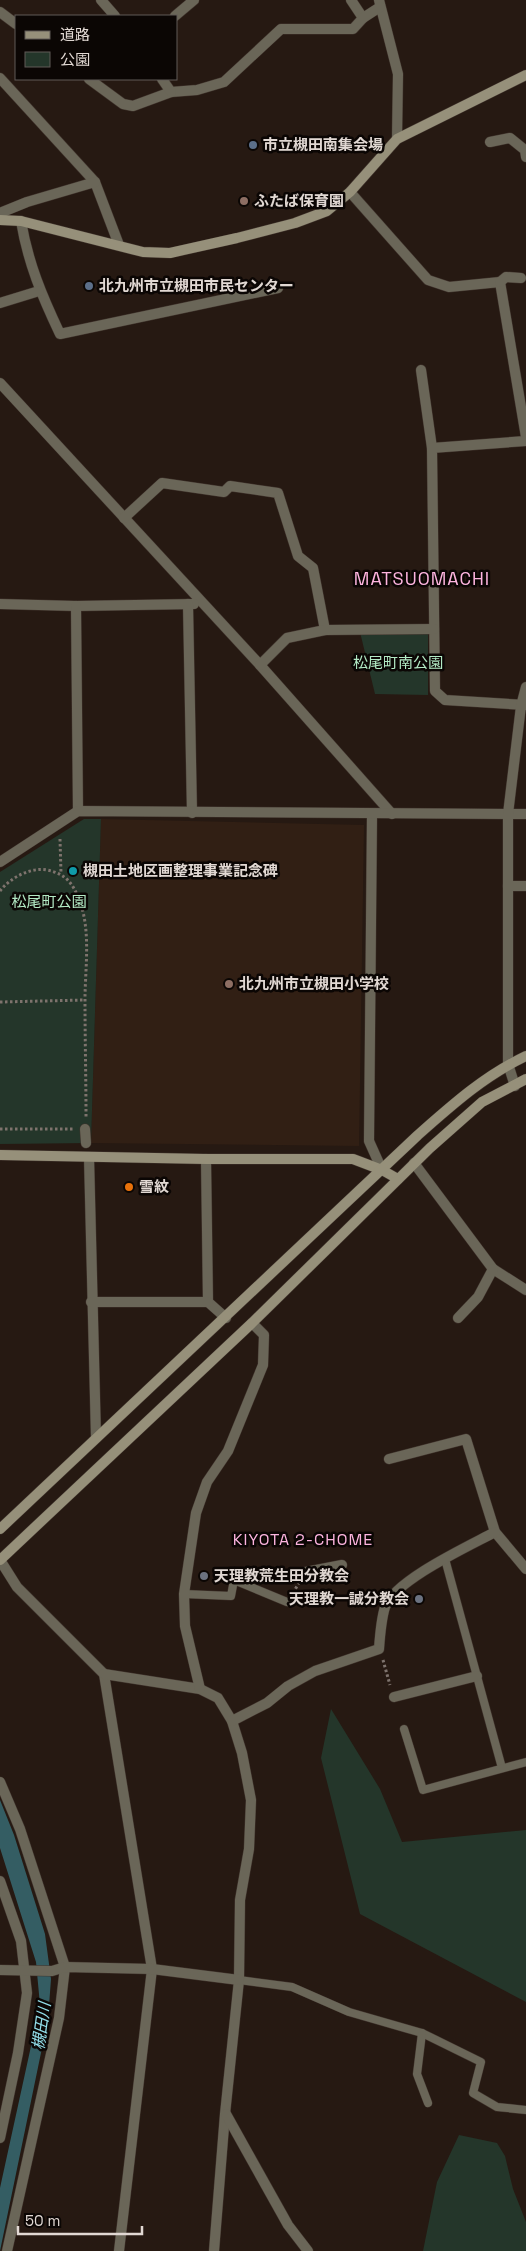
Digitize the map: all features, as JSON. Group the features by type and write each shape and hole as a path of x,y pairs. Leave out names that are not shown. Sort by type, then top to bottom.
{"street":[{"path":"101,0 114,15"},
{"path":"176,15 194,0"},
{"path":"352,0 363,18"},
{"path":"90,80 123,104 134,106 171,92 197,90 224,82 281,30 353,29 379,4 398,74 397,139"},
{"path":"0,12 15,23"},
{"path":"0,220 21,222 144,252 170,252 237,238 294,223 327,211 350,192 397,139 526,75"},
{"path":"0,78 95,182 119,245"},
{"path":"163,80 171,92"},
{"path":"490,142 510,138 525,150 526,157"},
{"path":"0,213 26,202 95,182"},
{"path":"350,192 428,280 449,287 500,282 506,276 521,278"},
{"path":"21,222 26,249 39,291 60,334 278,288"},
{"path":"500,282 526,437"},
{"path":"0,303 39,291"},
{"path":"421,370 432,448 435,691 445,700 523,705"},
{"path":"0,382 260,665 392,814"},
{"path":"432,448 526,441"},
{"path":"124,518 162,483 224,492 230,486 278,493 298,556 313,568 325,630"},
{"path":"0,604 76,606 203,603"},
{"path":"188,604 192,813"},
{"path":"76,606 78,811"},
{"path":"260,665 287,638 325,630 434,629"},
{"path":"119,2251 152,1969 104,1674 17,1587 0,1560 252,1323 414,1163 482,1102 522,1083 508,1064 508,814 526,687"},
{"path":"0,862 78,811 526,814"},
{"path":"372,814 368,1141 382,1170"},
{"path":"508,886 526,886"},
{"path":"0,1529 471,1088 508,1064 526,1056"},
{"path":"85,1129 86,1143"},
{"path":"0,1155 206,1159 353,1159 382,1170 398,1179"},
{"path":"89,1157 91,1302 96,1438"},
{"path":"206,1159 208,1302"},
{"path":"414,1163 493,1269 523,1287"},
{"path":"458,1318 478,1297 493,1269"},
{"path":"91,1302 208,1302 226,1318"},
{"path":"200,1689 185,1626 184,1594 196,1513 207,1482 228,1451 263,1365 264,1335 252,1323"},
{"path":"389,1459 466,1439 495,1532 526,1569"},
{"path":"232,1721 266,1703 288,1686 315,1671 379,1649 386,1606 395,1591 445,1559 495,1532"},
{"path":"306,1572 342,1565"},
{"path":"104,1674 200,1689 218,1698 232,1721 242,1753 251,1800 249,1849 240,1900 239,1980 225,2114 214,2251"},
{"path":"394,1697 477,1676"},
{"path":"0,1782 23,1838 65,1967 59,2018 7,2251"},
{"path":"0,1881 21,1941 27,1970 27,1993 18,2053 0,2138"},
{"path":"0,1970 52,1971 65,1967 152,1969 239,1980"},
{"path":"225,2114 288,2225 308,2251"}],"lane":[{"path":"445,1559 502,1768"},
{"path":"184,1594 231,1596 234,1580 287,1602"},
{"path":"404,1729 423,1790 526,1762"},
{"path":"239,1980 292,1988 349,2012 422,2033 481,2062 473,2093 497,2106 526,2110"},
{"path":"422,2033 417,2074 428,2103"}],"path":[{"path":"0,1129 85,1129 86,944 83,913 76,893 61,873 59,824"},
{"path":"0,891 12,880 31,871 43,869 61,873"},
{"path":"0,1002 85,1000"},
{"path":"287,1602 306,1572"}],"shaded area":[{"name":"北九州市立槻田小学校","path":"101,819 364,825 359,1146 91,1143"}],"green space":[{"name":"松尾町南公園","path":"360,632 428,633 428,695 375,694"},
{"name":"松尾町公園","path":"84,819 101,819 91,1143 0,1144 0,872"},
{"path":"331,1709 380,1789 402,1842 526,1830 526,2002 360,1914 321,1758"},
{"path":"459,2135 497,2143 505,2156 513,2189 526,2222 526,2251 423,2251 437,2182"}],"water":[{"name":"槻田川","path":"0,1800 14,1835 45,1934 51,1979 48,2019 0,2251 0,2188 40,2005 36,1962 0,1848"}],"place":[{"name":"市立槻田南集会場","path":"253,145"},
{"name":"ふたば保育園","path":"244,201"},
{"name":"北九州市立槻田市民センター","path":"89,286"},
{"name":"槻田土地区画整理事業記念碑","path":"73,871"},
{"name":"北九州市立槻田小学校","path":"229,984"},
{"name":"雪紋","path":"129,1187"},
{"name":"天理教荒生田分教会","path":"204,1576"},
{"name":"天理教一誠分教会","path":"419,1599"}],"district":[{"name":"MATSUOMACHI","path":"422,579"},
{"name":"KIYOTA 2-CHOME","path":"303,1539"}]}
